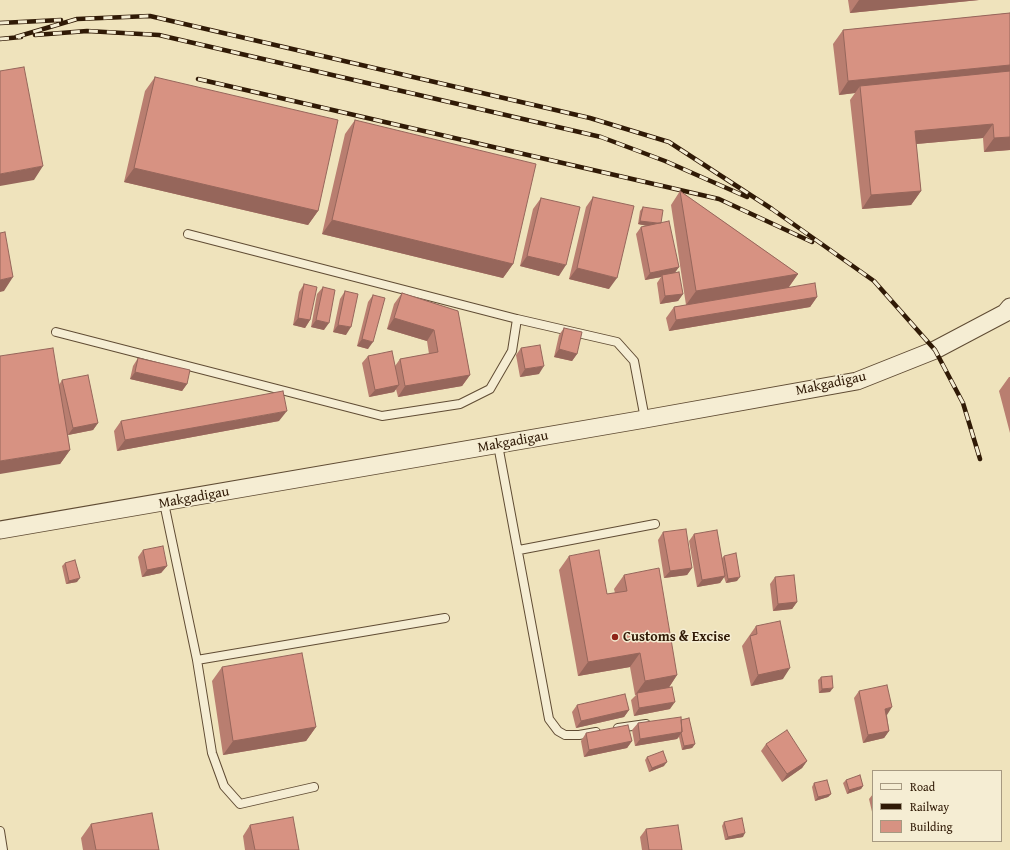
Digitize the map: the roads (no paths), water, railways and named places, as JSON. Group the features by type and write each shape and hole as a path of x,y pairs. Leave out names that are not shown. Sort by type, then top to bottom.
{"street":[{"name":"Makgadigau","path":"0,530 498,445 857,381 935,350 1005,313 1010,307"}],"lane":[{"path":"188,234 517,320 617,342 634,361 645,419"},
{"path":"56,332 382,416 460,404 490,389 512,351 517,320"},
{"path":"498,445 519,550 549,719 558,732 566,735 579,735 657,722"},
{"path":"164,503 197,660 212,753 224,786 240,804 314,787"},
{"path":"519,550 655,524"},
{"path":"197,660 445,618"},
{"path":"0,831 3,850"}],"railway":[{"path":"16,37 77,19 150,16 590,118 669,142 772,209 874,281 935,350 963,403 980,459"},
{"path":"0,23 61,20"},
{"path":"35,35 87,31 159,35 601,137 665,161 747,197"},
{"path":"0,39 21,37"},
{"path":"198,79 719,199 812,242"}],"place":[{"name":"Customs & Excise","path":"615,637"}]}
